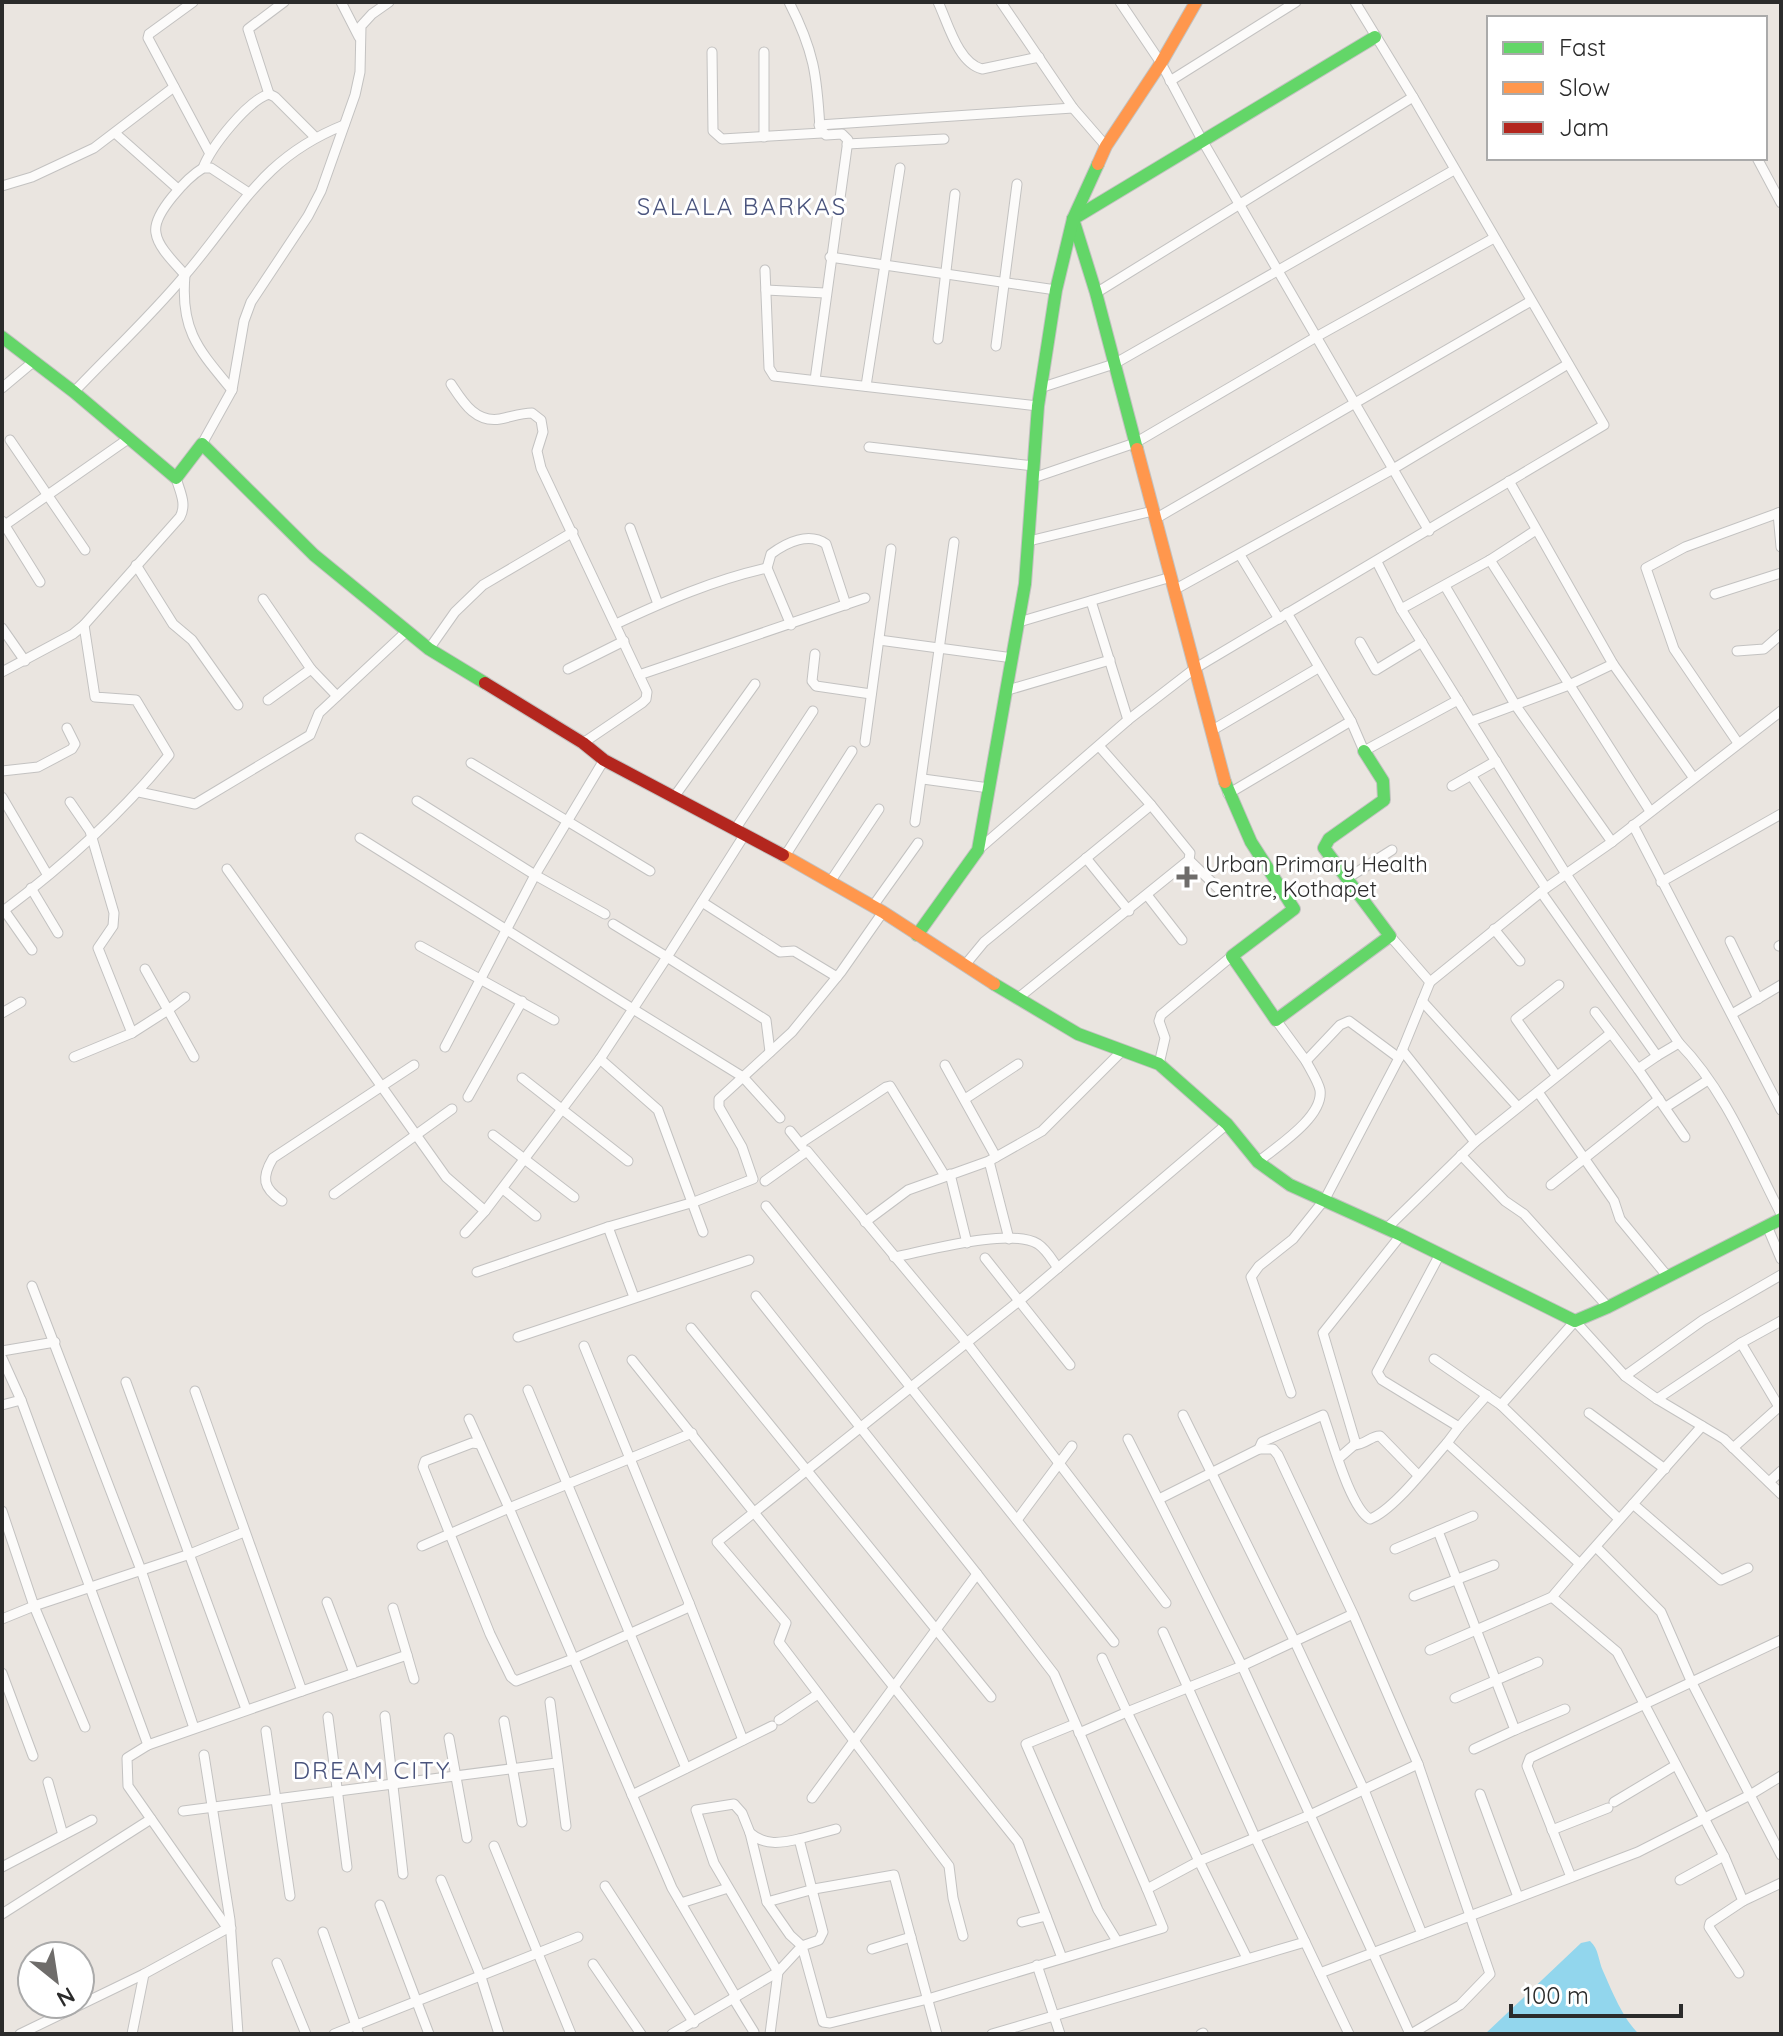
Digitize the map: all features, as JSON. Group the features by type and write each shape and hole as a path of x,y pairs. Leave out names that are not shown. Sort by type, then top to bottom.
{"street":[{"path":"193,2 149,34 148,38 209,152"},
{"path":"284,2 248,29 269,94 314,136"},
{"path":"341,2 359,37"},
{"path":"176,478 202,444 232,390 244,321 251,302 321,191 360,72 361,26 389,2"},
{"path":"789,2 807,37 814,64 821,129"},
{"path":"938,2 973,67 982,69 1039,57"},
{"path":"1001,2 1073,108 1106,146"},
{"path":"1120,2 1161,63 1239,205 1429,531"},
{"path":"1170,81 1296,2"},
{"path":"917,935 978,850 1128,720 1194,669 1604,425 1355,2"},
{"path":"978,850 1019,622 1029,541 1040,388 1056,290 1073,219 1106,146 1161,63 1193,4"},
{"path":"1073,219 1375,37"},
{"path":"712,52 713,131 722,139 1073,108"},
{"path":"764,52 764,137"},
{"path":"2,186 32,177 94,148 174,87"},
{"path":"232,390 198,348 187,321 183,295 185,275 159,243 155,233 159,219 178,189 203,168 209,152 256,102 269,94"},
{"path":"1096,293 1413,97"},
{"path":"74,392 185,275 249,193 280,160 314,136 344,125"},
{"path":"815,380 847,144 845,136 821,129"},
{"path":"115,133 178,189"},
{"path":"847,144 944,139"},
{"path":"1758,160 1781,203"},
{"path":"203,168 211,168 249,193"},
{"path":"866,386 900,168"},
{"path":"1040,388 1114,364 1454,170"},
{"path":"996,346 1017,184"},
{"path":"938,339 955,194"},
{"path":"1073,219 1096,293 1228,794 1251,842 1294,909 1161,1015 1159,1021 1165,1038 1159,1064"},
{"path":"869,447 1034,472 1135,443 1494,238"},
{"path":"830,257 1056,290"},
{"path":"765,270 771,373 774,376 1038,406"},
{"path":"766,290 825,293"},
{"path":"1029,541 1154,515 1531,301"},
{"path":"2,337 74,392 176,478 184,510 84,625 2,672"},
{"path":"2,388 33,362"},
{"path":"1019,622 1091,601 1172,584 1240,555 1393,469 1568,364"},
{"path":"451,384 470,410 484,419 532,413 539,417 542,425 537,451 541,468 647,692 646,699 583,743"},
{"path":"40,582 3,525 49,497 128,439"},
{"path":"10,440 85,550"},
{"path":"202,444 314,555 429,649 583,743 604,760 740,831 878,909 1017,999 1078,1034 1159,1064 1227,1124 1258,1162 1290,1185 1387,1228 1575,1321 1625,1376 1733,1448 1781,1494"},
{"path":"1509,481 1613,664 1693,777"},
{"path":"1738,743 1674,649 1646,568 1685,547 1780,512 1781,547"},
{"path":"630,528 658,604"},
{"path":"1401,609 1490,560 1536,530"},
{"path":"429,649 455,612 483,585 573,532"},
{"path":"791,625 767,568 771,554 808,537 818,538 826,544 846,605"},
{"path":"915,822 954,542"},
{"path":"865,742 891,549"},
{"path":"1240,555 1318,668 1385,785 1387,795 1384,800 1326,843 1326,853 1430,982"},
{"path":"1490,560 1650,811"},
{"path":"1377,562 1401,609 1566,874 1679,1043 1721,1098 1781,1217 1668,1277 1575,1321 1501,1405"},
{"path":"136,565 173,624 192,640 238,705"},
{"path":"616,624 658,604 737,574 767,568"},
{"path":"1715,594 1781,573"},
{"path":"1445,586 1516,706 1612,842"},
{"path":"639,675 865,598"},
{"path":"263,599 311,669 337,696"},
{"path":"1091,601 1128,720"},
{"path":"32,950 3,911 92,840 139,792 169,755 136,700 95,697 84,625"},
{"path":"2,628 25,661"},
{"path":"139,792 195,804 310,735 319,713 407,631"},
{"path":"1737,651 1764,649 1781,634"},
{"path":"879,640 1013,658"},
{"path":"568,669 624,641"},
{"path":"1360,642 1376,670 1422,642"},
{"path":"815,654 812,681 816,686 871,694"},
{"path":"1008,690 1110,660"},
{"path":"1472,721 1569,685 1613,664"},
{"path":"1211,731 1318,668"},
{"path":"268,700 311,669"},
{"path":"674,797 755,684"},
{"path":"1364,751 1458,700"},
{"path":"465,1233 503,1189 600,1059 702,902 740,831 813,711"},
{"path":"1291,1393 1251,1277 1259,1266 1293,1239 1325,1199 1400,1054 1430,982 1544,890 1612,842 1781,711"},
{"path":"1228,794 1351,721"},
{"path":"2,771 38,767 72,749 75,744 67,728"},
{"path":"1017,999 1189,860 1190,853 1099,746"},
{"path":"785,856 852,751"},
{"path":"445,1047 535,875 604,760"},
{"path":"1452,786 1496,761"},
{"path":"471,763 650,871"},
{"path":"1471,775 1544,890 1657,1056"},
{"path":"923,779 989,788"},
{"path":"2,797 47,874"},
{"path":"417,801 535,875 605,914"},
{"path":"70,802 90,831 115,920 100,944 99,952 132,1033"},
{"path":"965,965 984,942 1151,805"},
{"path":"830,882 879,809"},
{"path":"1661,882 1781,814"},
{"path":"1633,825 1781,1110"},
{"path":"360,838 743,1077 780,1118"},
{"path":"477,1272 608,1227 694,1202 753,1179 742,1147 719,1107 719,1099 792,1032 837,977 918,843"},
{"path":"1346,879 1392,850"},
{"path":"1086,858 1129,911"},
{"path":"1189,860 1222,892"},
{"path":"227,869 446,1177 485,1211"},
{"path":"31,888 58,933"},
{"path":"1147,895 1182,940"},
{"path":"702,902 780,952 794,951 837,977"},
{"path":"613,924 766,1020 770,1052"},
{"path":"1494,929 1520,961"},
{"path":"1276,1020 1390,936"},
{"path":"1730,941 1758,999"},
{"path":"420,946 554,1020"},
{"path":"1232,956 1306,1061 1320,1089 1319,1101 1304,1124 1258,1162"},
{"path":"145,969 194,1057"},
{"path":"1556,1075 1516,1019 1559,985"},
{"path":"1732,1014 1781,985"},
{"path":"74,1057 132,1033 185,997"},
{"path":"468,1097 522,1001"},
{"path":"1422,1001 1518,1107"},
{"path":"2,1013 21,1002"},
{"path":"1595,1012 1685,1137"},
{"path":"1306,1061 1340,1025 1349,1021 1400,1054 1475,1142"},
{"path":"1387,1228 1475,1142 1611,1033"},
{"path":"1638,1069 1679,1043"},
{"path":"865,1222 908,1190 993,1159 1042,1131 1122,1051"},
{"path":"600,1059 658,1110 703,1232"},
{"path":"965,1099 1018,1064"},
{"path":"282,1201 270,1193 265,1182 266,1170 273,1158 414,1065"},
{"path":"945,1065 993,1159 1009,1239"},
{"path":"522,1078 628,1161"},
{"path":"1551,1185 1663,1103 1708,1080"},
{"path":"765,1181 804,1147 890,1086 948,1175 967,1243"},
{"path":"1538,1092 1614,1201 1620,1219 1668,1277"},
{"path":"334,1194 452,1109"},
{"path":"963,1936 949,1866 779,1642 786,1623 717,1542 1019,1301 1227,1124"},
{"path":"790,1131 967,1343 1166,1603"},
{"path":"493,1135 574,1197"},
{"path":"1461,1155 1505,1201 1524,1214 1608,1307"},
{"path":"503,1189 536,1216"},
{"path":"766,1206 1114,1642"},
{"path":"1767,1226 1781,1259"},
{"path":"608,1227 634,1297"},
{"path":"1354,1445 1323,1333 1401,1235"},
{"path":"894,1257 983,1239 1023,1239 1037,1243 1058,1268"},
{"path":"1440,1254 1377,1372 1382,1380 1459,1427"},
{"path":"985,1258 1070,1365"},
{"path":"518,1337 749,1260"},
{"path":"1625,1376 1703,1320 1781,1275"},
{"path":"32,1286 141,1570 194,1728"},
{"path":"756,1296 1054,1674 1163,1928 928,1999 830,2023 823,2022 802,1946 790,1935 767,1902 742,1813 734,1804 696,1810 714,1863 778,1972 770,2034"},
{"path":"1657,1399 1741,1343 1781,1321"},
{"path":"691,1328 991,1697"},
{"path":"2,1351 55,1342"},
{"path":"1733,1448 1780,1406 1741,1343"},
{"path":"584,1346 743,1740"},
{"path":"2,1358 21,1400 148,1745"},
{"path":"1434,1359 1501,1405 1619,1519"},
{"path":"632,1360 1018,1842 1062,1958"},
{"path":"126,1382 246,1709"},
{"path":"528,1390 686,1768"},
{"path":"195,1391 302,1691"},
{"path":"1259,1449 1262,1442 1323,1415 1351,1492 1370,1519 1380,1514 1418,1475 1487,1395"},
{"path":"2,1405 21,1400"},
{"path":"1589,1413 1665,1469"},
{"path":"1183,1415 1364,1790 1422,1934"},
{"path":"469,1419 672,1888 754,2032"},
{"path":"1430,1650 1552,1597 1702,1426"},
{"path":"422,1546 692,1433"},
{"path":"1339,1458 1354,1445 1363,1445 1380,1436 1418,1475"},
{"path":"1128,1439 1242,1666 1410,2034 1460,2005 1490,1974 1418,1764 1353,1614 1273,1449 1259,1449 1159,1499"},
{"path":"480,1444 472,1443 423,1463 490,1634 511,1677 521,1680 573,1659 682,1611 689,1603"},
{"path":"1447,1443 1580,1564"},
{"path":"1017,1520 1072,1446"},
{"path":"1769,1482 1781,1471"},
{"path":"1633,1504 1721,1580 1748,1568"},
{"path":"2,1511 34,1606 85,1727"},
{"path":"1395,1549 1473,1516"},
{"path":"1438,1531 1515,1730"},
{"path":"2,1619 190,1554 244,1532"},
{"path":"1596,1547 1661,1612 1692,1683 1781,1855"},
{"path":"1414,1596 1494,1565"},
{"path":"812,1798 977,1574"},
{"path":"1552,1597 1617,1652 1724,1856 1743,1901"},
{"path":"327,1602 354,1673"},
{"path":"393,1608 414,1679"},
{"path":"1117,1941 1098,1910 1026,1744 1127,1712 1242,1666 1353,1614"},
{"path":"1163,1632 1255,1837 1349,2034"},
{"path":"1571,1877 1527,1766 1528,1761 1781,1640"},
{"path":"229,1928 128,1786 127,1758 148,1745 194,1728 407,1655"},
{"path":"1102,1658 1247,1958"},
{"path":"1455,1698 1538,1662"},
{"path":"2,1673 33,1756"},
{"path":"632,1795 776,1723 818,1694"},
{"path":"550,1702 566,1826"},
{"path":"1474,1749 1565,1709"},
{"path":"385,1716 403,1874"},
{"path":"328,1717 347,1867"},
{"path":"504,1721 522,1822"},
{"path":"266,1731 290,1896"},
{"path":"449,1738 467,1838"},
{"path":"204,1755 229,1928 238,2034"},
{"path":"183,1811 556,1763"},
{"path":"1147,1889 1199,1861 1310,1815 1418,1764"},
{"path":"1552,1830 1611,1805 1676,1765"},
{"path":"1320,1973 1638,1852 1781,1776"},
{"path":"48,1782 63,1835"},
{"path":"1480,1794 1518,1897"},
{"path":"2,1914 151,1819"},
{"path":"2,1867 92,1820"},
{"path":"750,1833 770,1843 836,1829"},
{"path":"672,2034 778,1972 802,1946 819,1940 823,1932 799,1839"},
{"path":"494,1846 571,2034"},
{"path":"1680,1880 1724,1856"},
{"path":"767,1902 814,1889 894,1875 937,2034"},
{"path":"441,1880 481,1977 499,2034"},
{"path":"1739,1973 1709,1927 1710,1923 1743,1901 1781,1883"},
{"path":"605,1886 694,2023"},
{"path":"681,1903 728,1888"},
{"path":"380,1905 429,2034"},
{"path":"1022,1922 1046,1916"},
{"path":"20,2034 144,1974 229,1928"},
{"path":"323,1932 358,2030"},
{"path":"334,2034 358,2030 417,2001 578,1937"},
{"path":"872,1949 911,1937"},
{"path":"992,2034 1305,1942"},
{"path":"277,1963 306,2034"},
{"path":"593,1964 641,2034"},
{"path":"1037,1965 1060,2034"},
{"path":"132,2034 144,1974"}],"water":[{"path":"1590,1941 1618,2004 1639,2034 1485,2034 1581,1943"}],"traffic: fast":[{"path":"1137,449 1073,219 1375,37"},
{"path":"917,935 978,850 1025,584 1038,406 1056,290 1073,219 1098,164"},
{"path":"2,337 74,392 176,478 202,444 314,555 429,649 485,683"},
{"path":"1225,782 1251,842 1294,909 1232,956 1276,1020 1390,936 1324,848 1329,839 1384,800 1383,781 1364,751"},
{"path":"994,984 1078,1034 1159,1064 1227,1124 1258,1162 1290,1185 1401,1235 1575,1321 1781,1219"}],"traffic: slow":[{"path":"1098,164 1106,146 1161,63 1196,2"},
{"path":"1137,449 1225,782"},
{"path":"783,855 883,912 994,984"}],"traffic: jam":[{"path":"485,683 583,743 604,760 783,855"}],"place":[{"name":"Urban Primary Health Centre, Kothapet","path":"1187,877"}],"district":[{"name":"SALALA BARKAS","path":"742,206"},
{"name":"DREAM CITY","path":"372,1770"}]}
